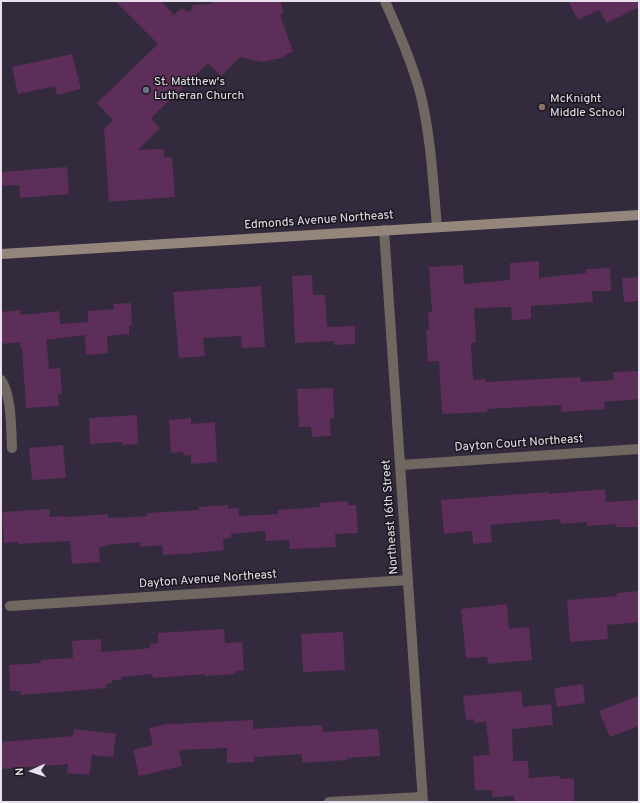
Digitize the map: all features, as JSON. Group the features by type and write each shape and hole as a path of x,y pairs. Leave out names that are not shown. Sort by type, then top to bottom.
{"street":[{"path":"385,1 404,44 420,92 429,140 437,227"},
{"name":"Edmonds Avenue Northeast","path":"1,254 639,215"},
{"name":"Northeast 16th Street","path":"384,230 423,800"},
{"path":"1,380 4,384 9,403 12,448"},
{"name":"Dayton Court Northeast","path":"401,465 639,449"},
{"name":"Dayton Avenue Northeast","path":"10,606 408,580"},
{"path":"328,802 423,800"}],"building":[{"name":"St. Matthew's Lutheran Church","path":"115,1 161,1 174,15 181,8 190,12 193,5 212,4 213,1 280,1 282,6 283,14 280,15 293,51 281,58 262,62 240,57 221,76 208,63 151,118 160,128 138,150 164,149 164,157 172,157 175,197 109,202 104,129 113,120 97,103 158,44"},
{"path":"568,1 639,1 639,7 607,23 599,10 578,20"},
{"path":"72,54 81,89 57,95 55,86 18,94 12,67"},
{"path":"67,167 69,194 20,198 19,185 1,186 1,172"},
{"path":"539,261 539,278 586,273 586,269 610,268 611,291 592,291 593,302 531,306 531,319 512,320 511,307 474,308 476,342 471,343 473,380 485,379 485,382 580,377 581,382 614,380 613,372 639,371 639,399 604,402 605,409 562,412 561,405 487,409 487,412 442,414 439,361 428,362 426,330 429,330 428,312 432,312 429,267 463,265 464,284 510,280 510,263"},
{"path":"312,275 313,295 325,295 327,327 355,326 355,344 334,345 334,341 295,343 292,276"},
{"path":"639,277 639,301 624,302 622,278"},
{"path":"261,286 265,347 242,348 241,336 203,338 205,356 179,358 173,292"},
{"path":"131,303 132,325 129,326 129,334 107,336 108,353 86,355 85,335 46,340 49,369 60,368 62,394 58,394 59,406 26,408 22,347 20,347 20,342 1,344 1,312 20,310 21,315 59,311 60,324 88,322 88,311 114,309 113,304"},
{"path":"333,388 334,418 330,419 331,436 312,437 311,427 299,427 297,389"},
{"path":"137,415 138,444 123,445 122,442 90,444 89,418"},
{"path":"191,418 191,424 215,422 217,462 191,464 191,455 184,456 183,452 171,453 169,420"},
{"path":"63,445 66,478 32,480 29,448"},
{"path":"605,489 606,502 639,500 639,527 616,527 615,524 587,526 587,522 561,524 560,519 490,525 492,542 473,544 472,531 444,534 441,500 549,492 549,494"},
{"path":"347,501 348,505 356,505 358,533 335,534 336,547 290,549 289,540 266,541 265,531 231,534 231,538 223,539 224,550 185,554 163,555 162,545 140,547 140,542 107,545 99,547 100,562 72,564 70,541 18,544 18,542 4,543 2,512 50,509 50,517 108,514 108,518 116,518 147,516 147,513 199,510 199,507 228,505 228,509 238,508 239,516 278,514 278,510 320,507 319,503"},
{"path":"639,591 639,622 607,625 608,639 570,642 567,600 617,596 617,593"},
{"path":"507,604 509,629 529,627 532,660 488,664 487,657 466,658 461,609"},
{"path":"224,629 225,643 242,642 244,670 235,671 235,674 205,676 205,674 153,678 152,674 121,677 121,680 112,680 112,683 106,684 106,688 21,695 20,691 10,691 9,665 41,663 41,660 73,658 72,641 101,639 101,652 141,649 150,648 150,644 158,643 158,633"},
{"path":"343,632 345,670 303,672 301,634"},
{"path":"583,684 585,703 557,707 554,688"},
{"path":"521,691 523,707 551,704 553,725 512,729 513,761 528,761 529,778 560,776 560,779 574,778 574,802 514,802 514,796 492,797 492,790 475,790 473,756 490,755 486,722 474,723 474,719 466,720 463,696"},
{"path":"639,696 639,726 610,737 599,711"},
{"path":"253,720 253,729 322,725 323,732 378,729 380,756 302,763 302,754 254,757 254,762 227,763 227,748 179,750 182,766 139,776 133,750 153,745 149,728 172,723"},
{"path":"74,729 116,734 113,757 92,755 89,775 67,773 68,764 1,769 1,742 73,736"}],"place":[{"name":"St. Matthew's Lutheran Church","path":"146,90"},
{"name":"McKnight Middle School","path":"542,107"}]}
